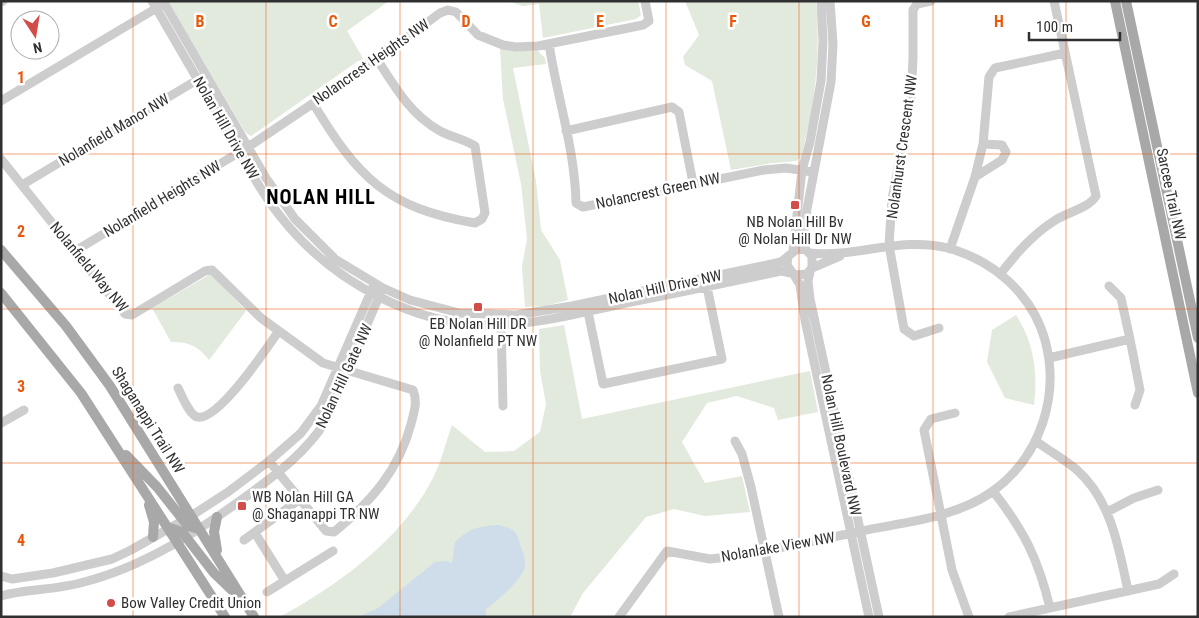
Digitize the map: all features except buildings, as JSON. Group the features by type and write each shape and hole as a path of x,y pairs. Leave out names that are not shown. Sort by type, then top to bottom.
{"main road":[{"name":"Sarcee Trail NW","path":"1114,1 1198,393"},
{"name":"Sarcee Trail NW","path":"1126,1 1198,338"},
{"name":"Shaganappi Trail NW","path":"1,250 88,354 187,518"},
{"path":"1,293 58,363 117,448 145,494 170,528 249,606"},
{"path":"117,448 137,465 187,518 188,526 199,529 218,556 254,617"},
{"path":"145,494 154,522 153,537"},
{"path":"216,517 214,532 218,556"},
{"path":"182,540 225,617"}],"street":[{"name":"Nolancrest Heights NW","path":"248,147 377,59 440,13 448,10 456,12 469,29 489,41 516,47 550,44 643,25 649,21 645,1"},
{"path":"821,1 823,41 821,81 810,142 802,170 791,254 787,265 793,274 803,276 811,270 848,253"},
{"path":"811,270 813,260 807,251 804,231 813,172 831,82 833,44 830,1"},
{"name":"Nolanhurst Crescent NW","path":"889,246 892,199 910,101 914,58 913,10 917,4 931,1"},
{"path":"1001,273 1020,250 1036,235 1069,212 1091,204 1096,196 1054,1"},
{"path":"1,101 159,4"},
{"name":"Nolan Hill Drive NW","path":"159,4 201,77 239,152 258,183 294,233 325,262 373,288 436,318 467,323 501,320 541,312 587,307 706,287 781,262 791,254"},
{"name":"Nolancrest Green NW","path":"550,44 576,181 576,203 583,207 764,170 802,170 813,172"},
{"path":"950,249 975,177 983,144 989,77 996,68 1065,53"},
{"path":"313,103 349,158 383,190 428,214 475,223 482,219 485,213 475,146 468,141 450,137 418,116 401,97 377,59"},
{"name":"Nolan Hill Drive NW","path":"201,77 248,147 283,204 305,230 335,259 373,288"},
{"name":"Nolanfield Manor NW","path":"22,185 201,77"},
{"path":"566,131 672,107 679,112 693,183"},
{"path":"975,177 996,165 1006,152 1002,145 983,144"},
{"name":"Nolanfield Heights NW","path":"75,251 248,147"},
{"name":"Nolanfield Way NW","path":"1,159 125,314 132,315 205,271 212,270 247,306 278,332 323,363 412,390 416,399 407,438 389,476 375,495 334,532 326,531 300,499"},
{"name":"Nolanlake View NW","path":"619,617 667,551 710,559 764,551 941,515 993,491 1017,468 1036,441 1050,398 1049,358 1036,316 1026,299 1001,273 976,259 950,249 906,243 848,253"},
{"path":"889,246 904,329 914,336 939,328"},
{"path":"791,254 807,251 848,253"},
{"name":"Nolan Hill Boulevard NW","path":"811,270 808,281 810,300 855,533 869,617"},
{"name":"Nolan Hill Drive NW","path":"587,307 744,274 781,271 793,274"},
{"name":"Nolan Hill Boulevard NW","path":"793,274 800,285 855,533 879,617"},
{"path":"1109,286 1121,298 1130,339 1140,390 1135,405"},
{"name":"Nolan Hill Drive NW","path":"587,307 604,384 722,359 706,287"},
{"name":"Nolan Hill Gate NW","path":"1,578 12,579 83,568 112,559 187,518 228,492 269,461 310,423 321,406 373,288"},
{"name":"Nolan Hill Gate NW","path":"1,595 66,586 108,575 182,540 278,473 314,440 325,422 381,292"},
{"path":"501,320 503,406"},
{"path":"178,388 193,414 198,417 206,416 235,390 278,332"},
{"path":"1049,358 1130,339"},
{"path":"1,423 24,410"},
{"path":"955,413 930,419 924,430 952,570 969,617"},
{"path":"735,441 742,454 779,617"},
{"path":"1036,441 1076,470 1094,488 1107,512 1128,592"},
{"path":"244,540 300,499 269,461"},
{"path":"1107,512 1134,498 1158,490"},
{"path":"993,491 1020,526 1033,552 1043,578 1050,608"},
{"path":"255,533 285,581"},
{"path":"267,592 333,551"},
{"path":"1009,617 1160,584 1174,574"},
{"path":"1,578 3,588 1,595"}],"shaded area":[{"path":"168,1 389,1 347,31 364,60 358,61 251,136 245,132"},
{"path":"508,1 638,1 641,15 636,19 543,38 539,4 523,6"},
{"path":"685,1 816,1 818,41 816,80 801,157 796,161 731,170 712,81 685,65 683,57 699,35"},
{"path":"500,48 519,51 537,50 545,58 546,64 513,68 536,181 541,230 560,260 568,300 545,306 525,307 522,266 527,239 521,184 503,99"},
{"path":"209,275 213,276 246,311 209,360 201,351 193,346 171,342 152,308"},
{"path":"1016,315 1031,347 1035,369 1034,405 1005,398 987,362 992,330"},
{"path":"564,325 582,419 810,371 818,412 778,420 774,408 737,396 707,403 682,442 705,483 742,476 750,512 705,516 674,509 646,517 583,593 570,617 280,617 325,590 347,574 368,557 405,520 421,499 434,476 452,425 485,452 514,451 540,432 546,404 540,371 539,329"}],"water":[{"path":"499,525 513,530 517,534 525,566 514,583 486,609 486,617 359,617 378,608 435,562 446,561 452,563 455,543 464,534 480,527"}],"place":[{"name":"NB Nolan Hill Bv @ Nolan Hill Dr NW","path":"795,205"},
{"name":"EB Nolan Hill DR @ Nolanfield PT NW","path":"478,307"},
{"name":"WB Nolan Hill GA @ Shaganappi TR NW","path":"242,506"},
{"name":"Bow Valley Credit Union","path":"111,603"}],"district":[{"name":"NOLAN HILL","path":"321,197"}]}
